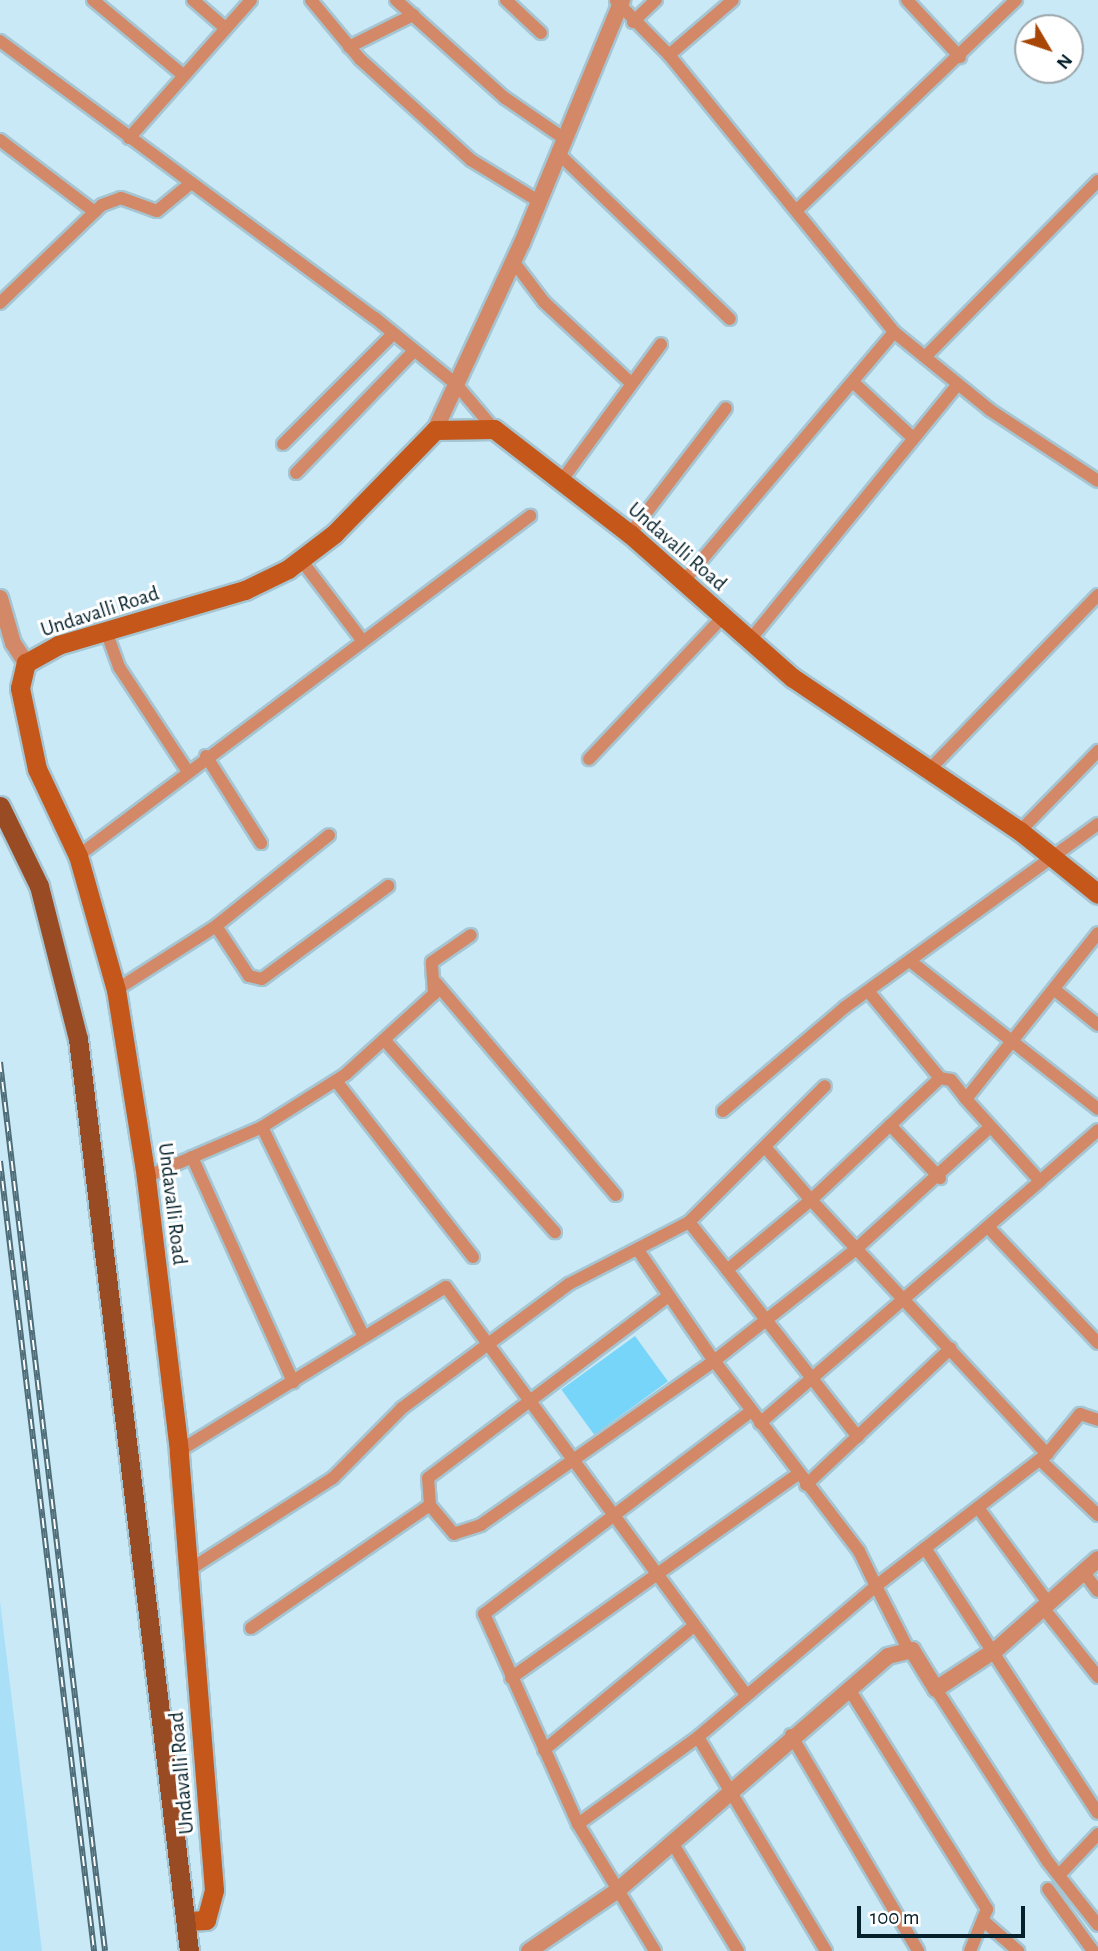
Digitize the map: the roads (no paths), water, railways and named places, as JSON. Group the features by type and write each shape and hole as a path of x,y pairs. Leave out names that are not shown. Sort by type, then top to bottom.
{"main road":[{"name":"Undavalli Road","path":"494,429 630,534 750,640 838,711 930,769 1020,831 1098,894"},
{"path":"435,430 494,429"},
{"name":"Undavalli Road","path":"187,1921 206,1920 214,1890 179,1451 146,1177 116,990 78,856 37,769 20,688 26,663 106,631 245,590 301,560 435,430"},
{"path":"0,806 39,886 90,1114 189,1951"}],"street":[{"path":"93,0 183,75"},
{"path":"193,0 222,26"},
{"path":"129,138 222,26 251,0"},
{"path":"311,0 349,47 471,160 540,202"},
{"path":"396,0 563,148 730,319"},
{"path":"506,0 541,33"},
{"path":"633,22 656,0"},
{"path":"668,55 733,0"},
{"path":"906,0 960,57"},
{"path":"799,208 960,57 1016,0"},
{"path":"619,3 633,22 668,55 799,208 894,332 957,385 1098,481"},
{"path":"435,430 540,202 619,3"},
{"path":"349,47 412,15"},
{"path":"0,41 456,384 494,429"},
{"path":"0,140 95,212"},
{"path":"925,357 1098,181"},
{"path":"0,303 95,212 121,198 157,211 191,183"},
{"path":"513,261 544,302 631,383"},
{"path":"683,582 855,384 894,332"},
{"path":"283,444 392,335"},
{"path":"562,480 661,344"},
{"path":"296,473 413,352"},
{"path":"855,384 913,438"},
{"path":"750,640 957,385"},
{"path":"630,534 726,408"},
{"path":"78,856 187,770 530,516"},
{"path":"301,560 362,640"},
{"path":"930,769 1098,595"},
{"path":"0,598 12,643 26,663"},
{"path":"589,759 723,617"},
{"path":"106,631 119,667 187,770"},
{"path":"1020,831 1098,751"},
{"path":"206,756 261,843"},
{"path":"723,1111 869,991 1098,824"},
{"path":"116,990 216,926 329,835"},
{"path":"216,926 249,976 262,979 388,886"},
{"path":"966,1098 1014,1044 1098,933"},
{"path":"146,1177 262,1127 336,1081 387,1043 434,994 436,983 432,962 471,935"},
{"path":"910,961 1098,1109"},
{"path":"436,983 616,1195"},
{"path":"1055,990 1098,1026"},
{"path":"869,991 940,1078 951,1080 1040,1181"},
{"path":"387,1043 555,1232"},
{"path":"727,1270 811,1200 940,1078"},
{"path":"336,1081 473,1257"},
{"path":"189,1570 333,1478 402,1408 569,1284 640,1253 689,1222 766,1148 825,1086"},
{"path":"890,1125 940,1178"},
{"path":"262,1127 362,1334"},
{"path":"669,1296 533,1402 428,1478 430,1505 454,1534 481,1525 770,1321 940,1178 990,1127"},
{"path":"760,1423 904,1302 1098,1130"},
{"path":"766,1148 855,1250 951,1348 1044,1457 1098,1515"},
{"path":"192,1157 293,1382"},
{"path":"689,1222 770,1321 858,1437"},
{"path":"988,1227 1098,1343"},
{"path":"640,1253 714,1361 859,1551 906,1647 1060,1874 1098,1925"},
{"path":"179,1451 293,1382 362,1334 442,1286 491,1342 744,1692"},
{"path":"806,1485 951,1348"},
{"path":"655,1951 578,1824 511,1678 485,1611 751,1411"},
{"path":"578,1824 698,1737 744,1692 1044,1457 1080,1414 1098,1420"},
{"path":"511,1678 656,1572 798,1474"},
{"path":"251,1628 430,1505"},
{"path":"979,1509 1098,1677"},
{"path":"925,1548 997,1649 1098,1812"},
{"path":"936,1689 997,1649 1098,1559"},
{"path":"1084,1574 1098,1591"},
{"path":"544,1750 694,1626"},
{"path":"529,1951 618,1890 673,1844 791,1735 906,1647"},
{"path":"849,1689 987,1909 986,1923 971,1951"},
{"path":"791,1735 918,1951"},
{"path":"698,1737 826,1951"},
{"path":"1060,1874 1098,1834"},
{"path":"673,1844 738,1951"},
{"path":"1048,1889 1093,1951"},
{"path":"986,1923 1018,1951"}],"railway":[{"path":"0,1062 105,1951"},
{"path":"0,1161 94,1951"}]}
